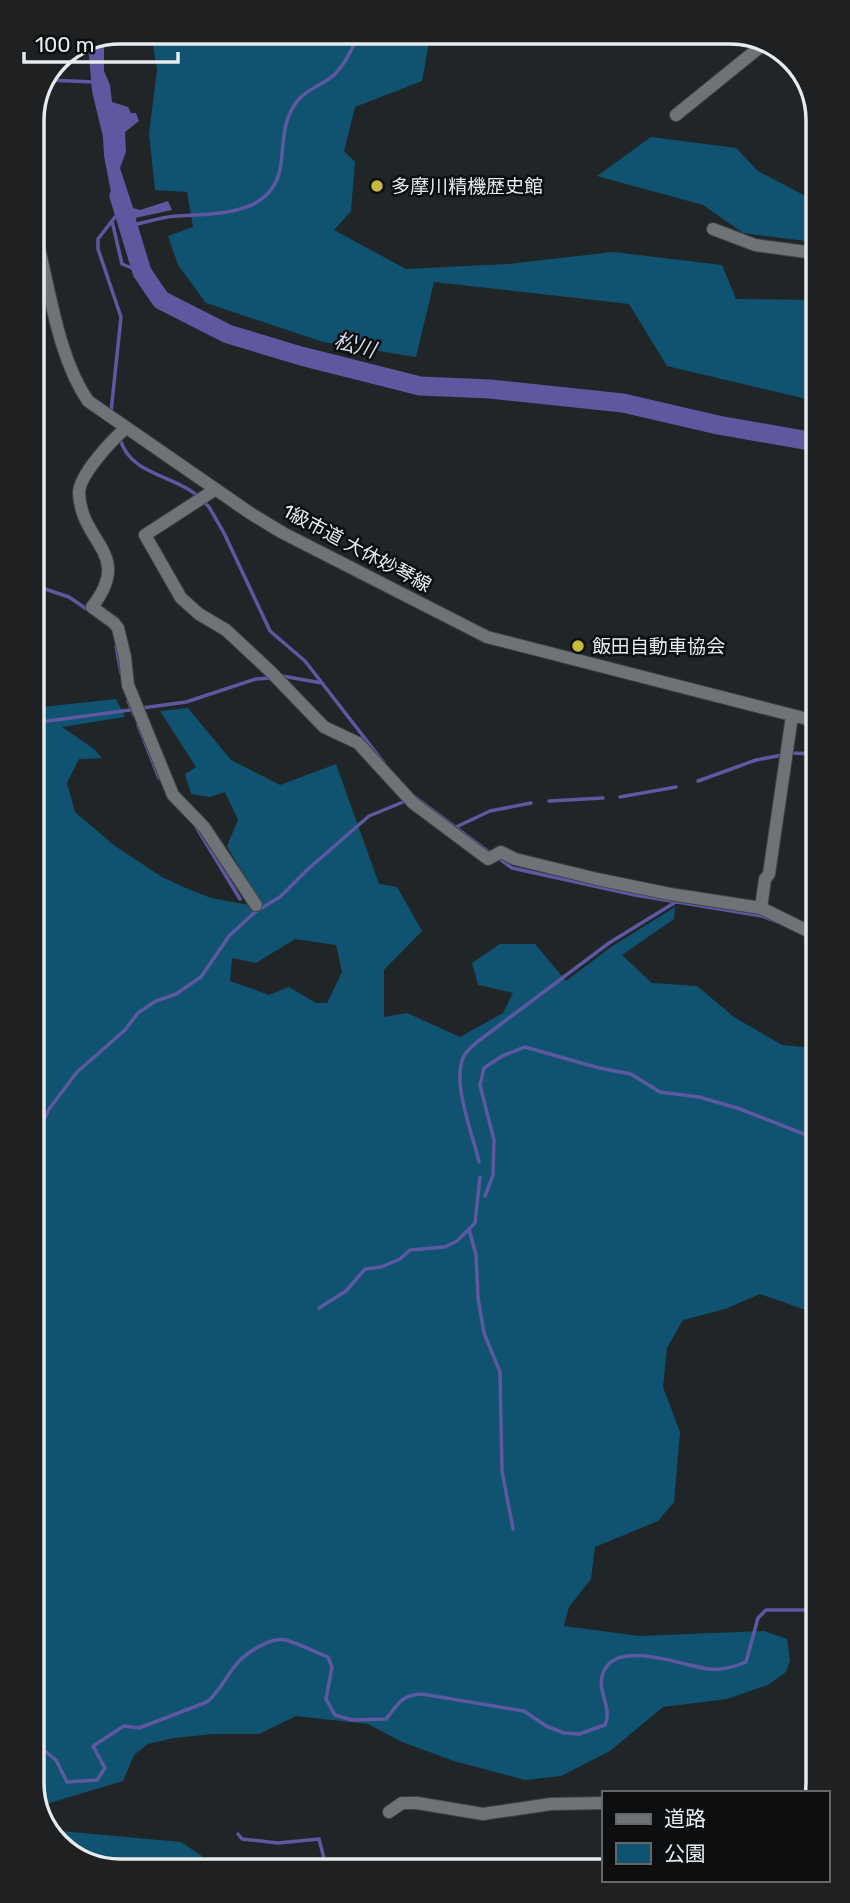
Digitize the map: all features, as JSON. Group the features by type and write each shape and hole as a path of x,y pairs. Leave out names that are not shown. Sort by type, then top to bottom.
{"street":[{"path":"676,115 757,49"},
{"path":"713,229 755,245 806,252"},
{"name":"1級市道 大休妙琴線","path":"44,267 75,382 88,401 211,493 283,533 487,637 806,719"},
{"path":"122,427 89,470 79,492 88,527 104,550 108,564 108,580 92,607 118,628 128,685 173,795 204,827 256,905"},
{"path":"211,493 145,535 181,598 199,614 226,630 324,727 358,744 409,799 488,859 500,852 515,859 597,879 761,908 806,930"},
{"path":"761,908 765,879 769,874 792,716"},
{"path":"389,1812 402,1803 483,1814 551,1804 602,1803"}],"green space":[{"path":"153,44 429,44 422,81 355,107 344,151 355,162 351,211 334,230 406,269 508,264 613,252 722,265 736,299 806,300 806,399 667,366 629,304 434,282 416,357 323,342 206,303 178,265 168,236 193,227 187,192 155,190 149,134 157,70"},
{"path":"651,137 736,148 758,171 806,196 806,241 743,233 703,205 597,176"},
{"path":"116,699 125,717 62,727 94,749 102,758 79,759 67,783 75,812 115,846 162,877 211,898 249,905 245,877 227,846 238,820 225,792 210,797 191,794 185,774 196,767 160,711 188,708 231,760 280,785 336,764 379,884 397,887 422,931 384,970 384,1017 407,1013 460,1037 503,1013 513,993 478,985 472,963 500,944 535,944 566,981 611,947 675,907 674,919 622,955 652,983 697,986 734,1017 782,1045 806,1045 806,1310 760,1294 725,1309 683,1320 667,1348 663,1387 680,1432 674,1502 658,1521 595,1547 591,1579 569,1607 564,1626 639,1636 764,1631 787,1639 790,1661 786,1672 768,1685 727,1699 663,1707 610,1751 561,1776 525,1780 454,1761 402,1742 368,1724 296,1716 259,1734 213,1734 148,1744 134,1755 123,1781 47,1804 45,1798 44,707","holes":["295,939 336,945 342,972 327,1003 316,1003 289,987 269,995 230,981 232,958 256,963"]},
{"path":"62,1831 181,1842 206,1859 105,1858 82,1849"}],"shaded area":[{"path":"107,45 104,48 104,71 110,85 112,102 128,107 131,113 136,113 139,121 125,132 126,152 120,168 133,208 140,210 168,201 172,210 121,221 113,202 103,137 92,91 89,51"}],"waterway":[{"path":"129,226 170,217 225,212 256,203 276,181 285,130 294,105 339,70 354,44"},
{"path":"56,80 94,82"},
{"name":"松川","path":"119,196 142,272 161,300 228,334 301,356 420,386 490,389 623,403 718,425 806,440"},
{"path":"111,412 121,317 98,249 98,239 115,217 122,216"},
{"path":"112,221 122,264 142,272"},
{"path":"120,439 133,460 198,496"},
{"path":"203,501 224,533 270,631 305,661 384,763"},
{"path":"44,589 69,597 88,610"},
{"path":"116,646 121,673"},
{"path":"282,676 322,683"},
{"path":"142,708 186,702 256,679 270,678"},
{"path":"128,701 134,715"},
{"path":"44,722 130,710"},
{"path":"138,725 159,778"},
{"path":"791,753 806,754"},
{"path":"698,781 756,760 783,755"},
{"path":"620,797 676,787"},
{"path":"412,795 490,853"},
{"path":"549,801 603,798"},
{"path":"44,1120 77,1072 125,1030 138,1013 156,1001 176,994 201,977 229,936 255,912 280,897 369,816 408,800"},
{"path":"456,827 490,811 531,803"},
{"path":"195,825 240,899"},
{"path":"497,857 512,868 635,895 762,916 777,922"},
{"path":"479,1162 460,1082 460,1069 465,1054 477,1042 609,943 674,903"},
{"path":"485,1196 493,1175 494,1140 480,1085 484,1068 502,1056 525,1047 631,1074 660,1092 699,1097 737,1108 806,1135"},
{"path":"319,1308 346,1291 365,1269 381,1267 400,1259 410,1250 445,1247 457,1241 475,1223 480,1177"},
{"path":"469,1229 476,1255 478,1298 484,1333 500,1372 502,1471 513,1529"},
{"path":"44,1750 56,1760 67,1782 97,1780 105,1768 93,1746 124,1726 139,1728 207,1702 244,1657 265,1643 280,1639 328,1657 332,1667 326,1699 335,1715 352,1720 386,1719 405,1698 422,1694 524,1711 546,1726 564,1733 579,1734 605,1725 607,1712 601,1680 610,1663 621,1657 635,1656 709,1669 728,1668 746,1662 758,1618 766,1610 806,1610"},
{"path":"238,1834 242,1839 278,1843 319,1839 324,1859"}],"place":[{"name":"多摩川精機歴史館","path":"377,186"},
{"name":"飯田自動車協会","path":"578,646"}]}
